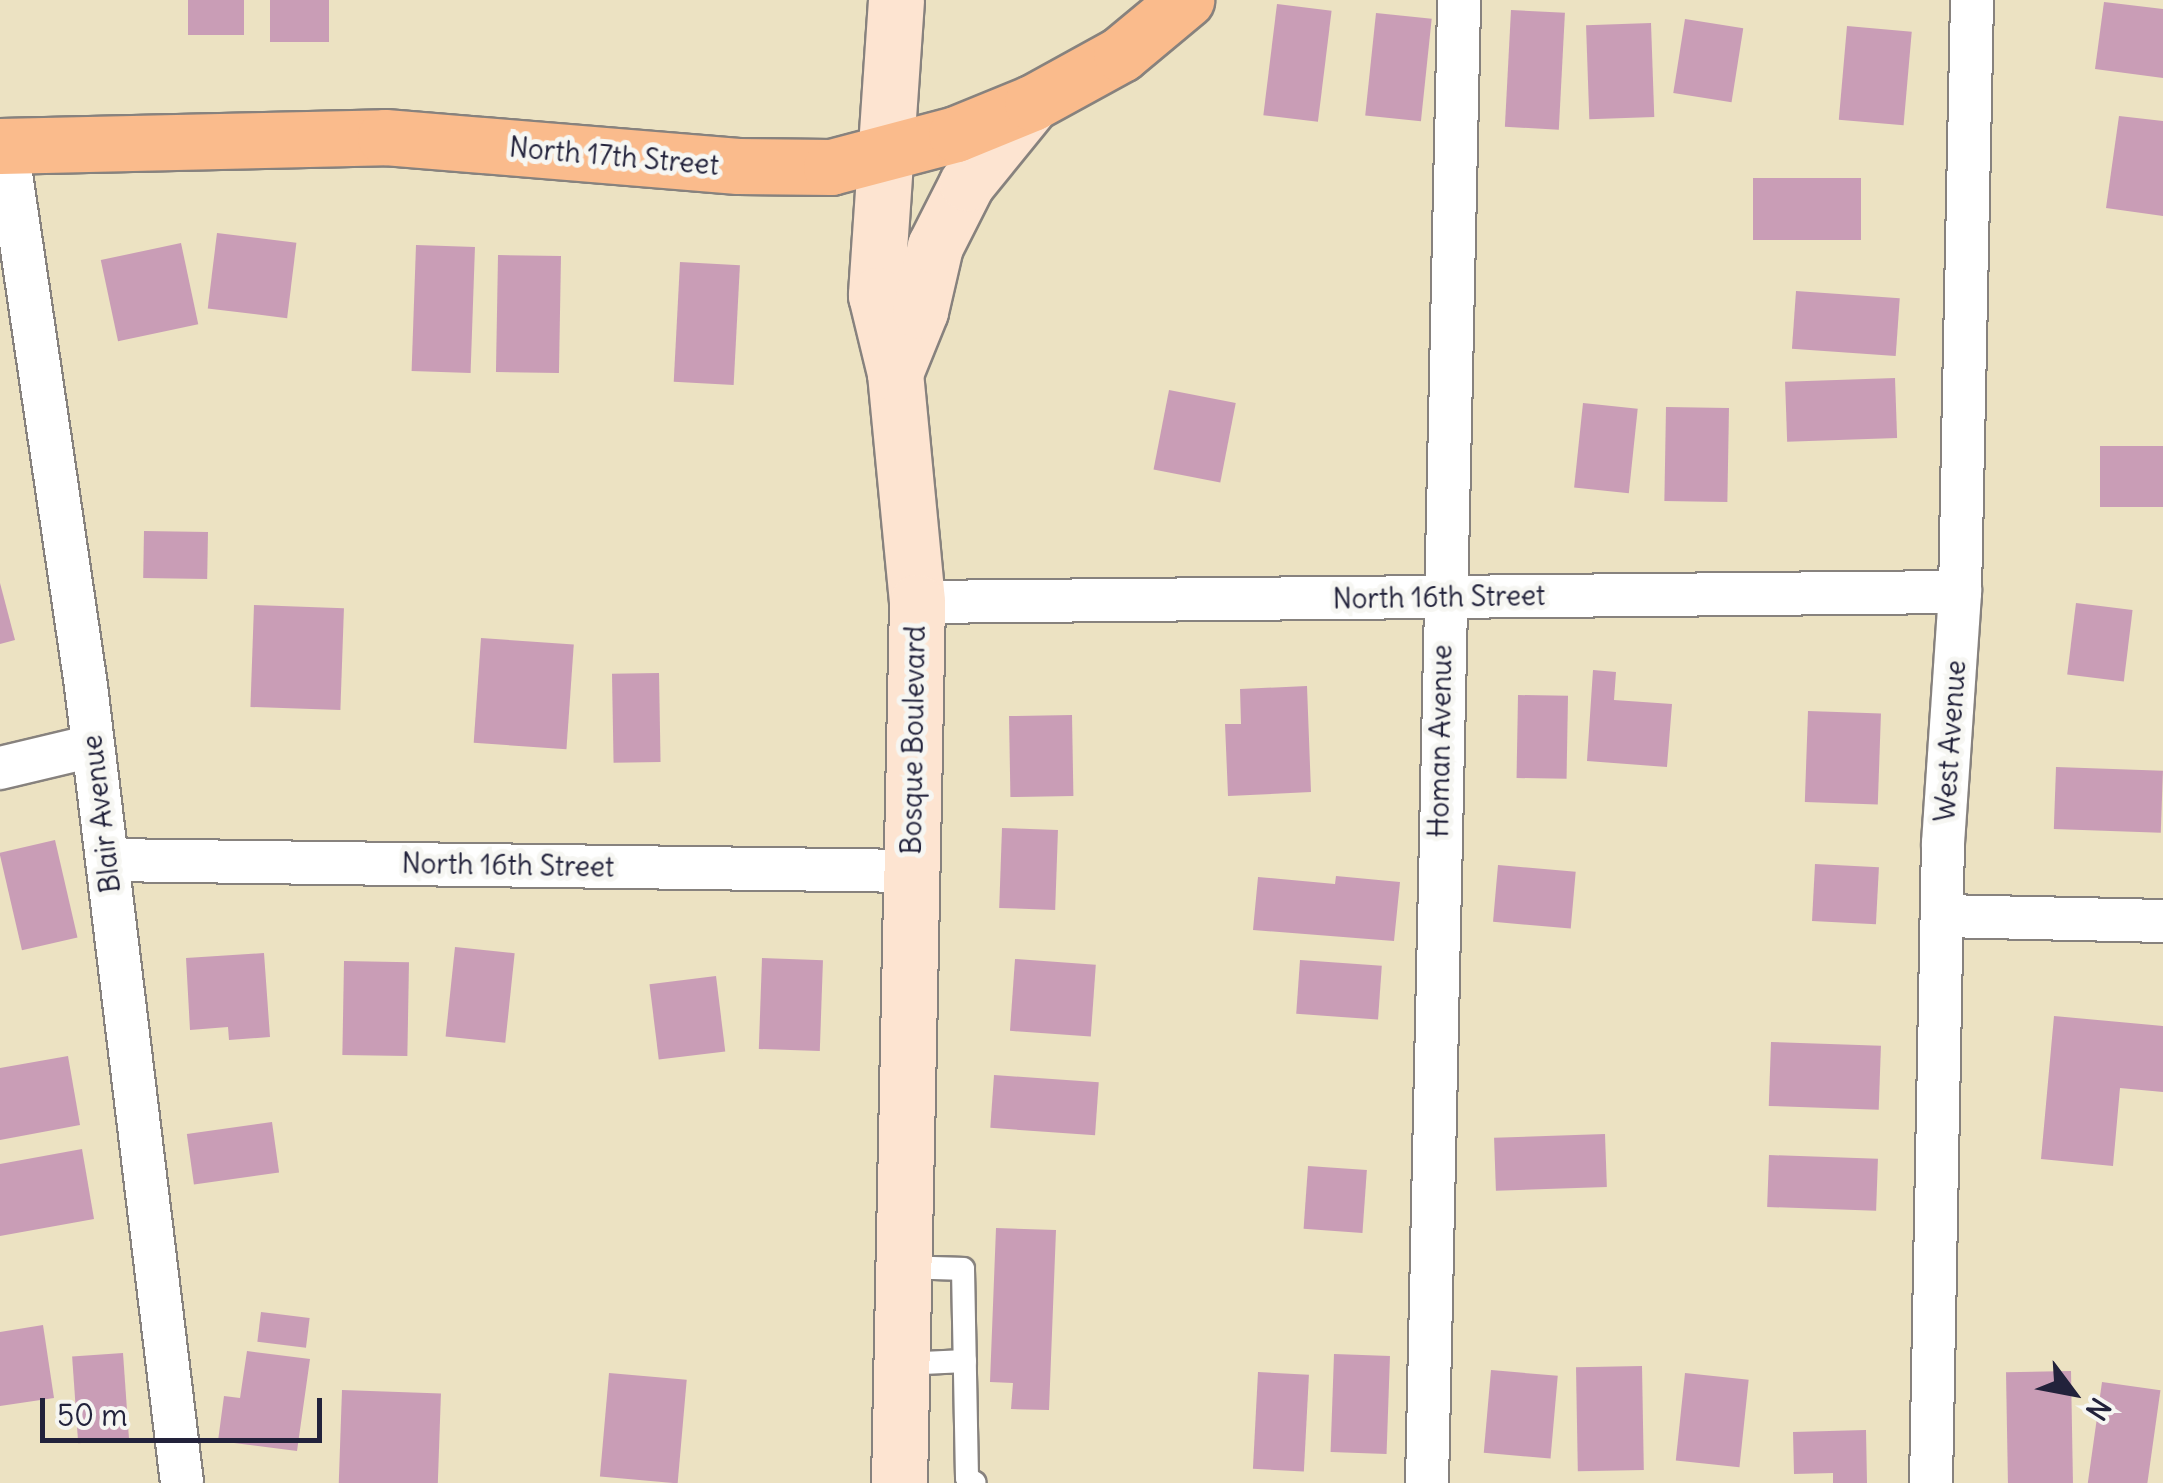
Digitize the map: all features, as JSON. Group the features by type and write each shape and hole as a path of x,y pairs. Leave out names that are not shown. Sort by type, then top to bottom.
{"main road":[{"name":"Bosque Boulevard","path":"896,0 876,295 895,373 916,602 899,1483"},
{"name":"North 17th Street","path":"4,146 384,136 738,166 832,167 887,154 1032,103 1121,54 1186,0"},
{"path":"895,373 920,311 935,246 967,183 1032,103"}],"street":[{"name":"Homan Avenue","path":"1427,1483 1442,597 1459,0"},
{"name":"West Avenue","path":"1931,1483 1943,916 1960,592 1972,0"},
{"name":"Blair Avenue","path":"4,146 92,746 182,1483"},
{"name":"North 16th Street","path":"916,602 1960,592"},
{"path":"0,768 92,746"},
{"name":"North 16th Street","path":"107,860 910,871"},
{"path":"1943,916 2163,921"}],"lane":[{"path":"903,1266 963,1269 966,1478 975,1483"},
{"path":"902,1364 965,1362"}],"building":[{"path":"188,0 244,0 244,35 188,35"},
{"path":"270,0 329,0 329,42 270,42"},
{"path":"2104,2 2163,9 2163,78 2095,69"},
{"path":"1277,4 1332,11 1318,122 1263,115"},
{"path":"1511,10 1565,13 1559,130 1505,127"},
{"path":"1376,13 1432,19 1421,121 1365,115"},
{"path":"1685,19 1743,28 1732,102 1673,93"},
{"path":"1651,23 1654,117 1589,119 1586,25"},
{"path":"1847,26 1912,32 1904,125 1839,120"},
{"path":"2119,116 2163,121 2163,216 2106,208"},
{"path":"1753,178 1861,178 1861,240 1753,240"},
{"path":"217,233 296,243 287,318 208,308"},
{"path":"181,243 198,324 118,341 101,260"},
{"path":"416,245 475,247 471,373 412,371"},
{"path":"498,255 561,256 559,373 496,372"},
{"path":"680,262 740,265 734,385 674,382"},
{"path":"1796,291 1900,298 1896,356 1792,349"},
{"path":"1895,378 1897,438 1787,442 1785,382"},
{"path":"1169,390 1236,403 1220,482 1154,470"},
{"path":"1583,403 1638,409 1629,493 1574,488"},
{"path":"1666,407 1729,408 1727,502 1664,501"},
{"path":"2100,446 2163,446 2163,507 2100,507"},
{"path":"144,531 208,532 207,579 143,578"},
{"path":"0,583 15,640 0,644"},
{"path":"2076,603 2133,610 2124,681 2067,674"},
{"path":"254,605 344,608 340,710 250,707"},
{"path":"481,638 574,644 566,749 474,743"},
{"path":"1593,670 1616,672 1614,700 1672,704 1667,767 1587,761"},
{"path":"659,673 661,762 614,763 612,674"},
{"path":"1307,686 1311,792 1228,796 1225,724 1241,724 1240,689"},
{"path":"1518,695 1568,696 1567,779 1517,778"},
{"path":"1808,711 1881,714 1878,804 1805,802"},
{"path":"1072,715 1073,796 1010,797 1009,716"},
{"path":"2056,767 2163,771 2161,833 2054,829"},
{"path":"1002,828 1058,830 1055,910 999,908"},
{"path":"55,840 77,937 22,950 0,853"},
{"path":"1815,864 1879,867 1876,924 1812,921"},
{"path":"1498,865 1576,872 1571,929 1493,922"},
{"path":"1336,876 1400,882 1394,941 1253,930 1258,877 1335,884"},
{"path":"455,947 515,953 505,1043 446,1037"},
{"path":"264,953 270,1037 229,1040 228,1027 190,1030 186,958"},
{"path":"762,958 823,960 820,1051 759,1049"},
{"path":"1015,959 1096,965 1091,1036 1010,1031"},
{"path":"1300,960 1382,966 1378,1020 1296,1014"},
{"path":"344,961 409,962 407,1056 342,1055"},
{"path":"716,976 725,1051 659,1060 649,984"},
{"path":"2054,1016 2163,1026 2163,1092 2120,1088 2113,1166 2041,1159"},
{"path":"1771,1042 1881,1046 1879,1110 1769,1106"},
{"path":"68,1056 80,1125 0,1140 0,1068"},
{"path":"994,1075 1099,1082 1095,1135 990,1128"},
{"path":"272,1122 279,1173 194,1184 187,1134"},
{"path":"1605,1134 1607,1187 1496,1191 1494,1138"},
{"path":"82,1149 94,1219 0,1236 0,1164"},
{"path":"1769,1155 1878,1159 1876,1211 1767,1207"},
{"path":"1308,1166 1367,1170 1362,1233 1304,1229"},
{"path":"996,1228 1056,1230 1049,1410 1011,1409 1013,1383 990,1382"},
{"path":"261,1312 310,1318 306,1348 257,1342"},
{"path":"43,1325 54,1398 0,1406 0,1332"},
{"path":"247,1351 310,1359 297,1451 218,1441 224,1396 240,1398"},
{"path":"123,1353 129,1440 78,1443 72,1357"},
{"path":"1334,1354 1390,1356 1387,1454 1331,1452"},
{"path":"1642,1366 1644,1470 1578,1471 1576,1367"},
{"path":"1491,1370 1558,1376 1551,1459 1484,1453"},
{"path":"2071,1371 2073,1483 2008,1483 2006,1372"},
{"path":"1258,1372 1309,1375 1304,1472 1253,1469"},
{"path":"609,1373 687,1380 678,1483 600,1477"},
{"path":"1685,1373 1749,1380 1739,1467 1676,1461"},
{"path":"2102,1382 2160,1390 2147,1483 2088,1483"},
{"path":"342,1390 441,1393 438,1483 339,1483"},
{"path":"1866,1430 1867,1483 1833,1483 1833,1473 1794,1474 1793,1432"}]}
